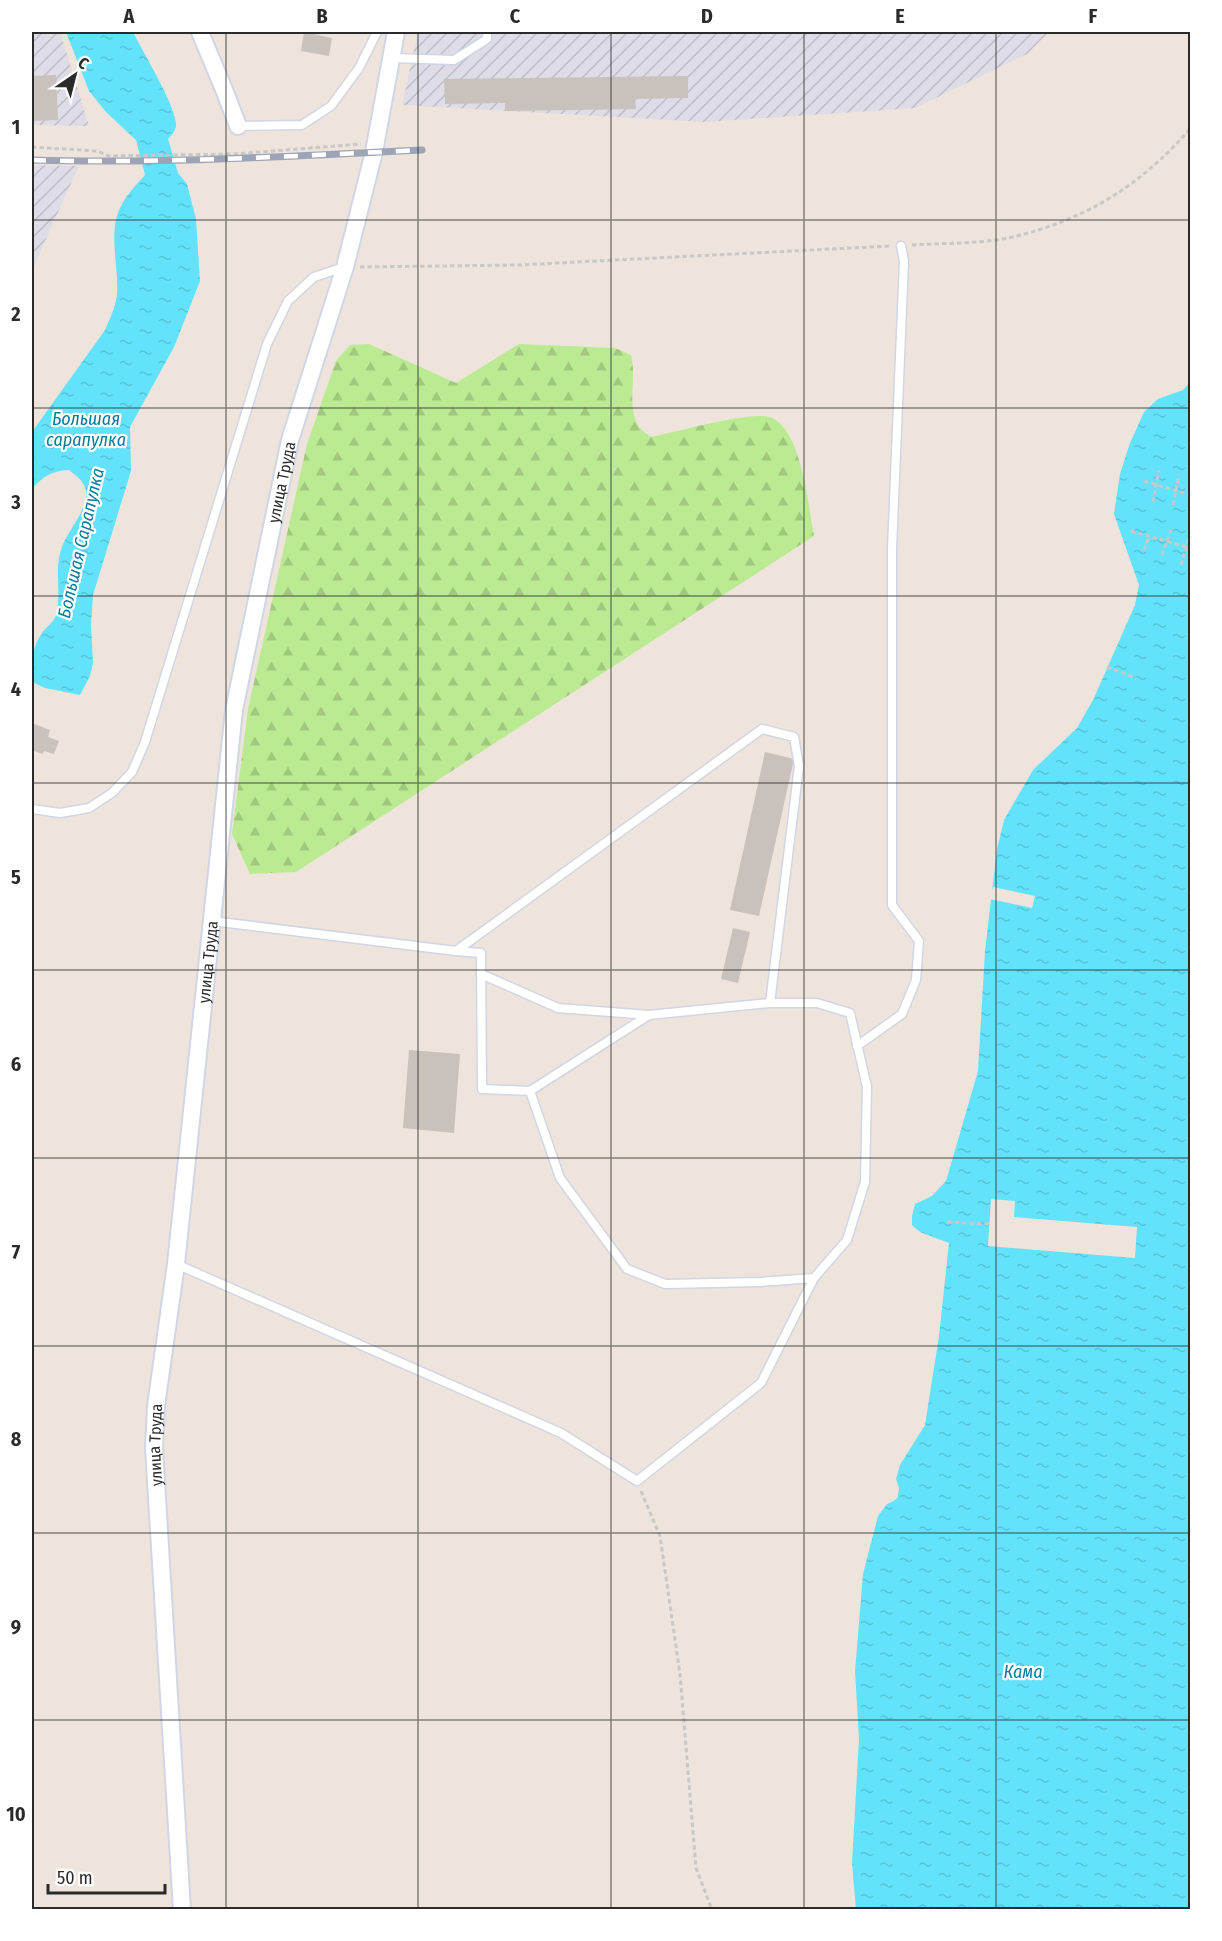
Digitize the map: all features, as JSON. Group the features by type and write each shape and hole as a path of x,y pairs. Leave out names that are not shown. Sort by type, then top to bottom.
{"street":[{"path":"200,32 238,126"},
{"name":"улица Труда","path":"182,1910 154,1448 156,1406 176,1264 234,710 290,440 345,267 376,143 396,32"}],"lane":[{"path":"238,126 302,125 331,106 359,68 377,32"},
{"path":"392,58 454,60 487,39 487,32"},
{"path":"857,1046 902,1014 916,980 919,941 892,905 892,549 904,261 901,246"},
{"path":"32,809 60,813 89,808 112,793 132,771 145,742 267,344 288,301 314,277 345,267"},
{"path":"456,951 762,729 794,737 799,766 770,1003"},
{"path":"212,921 481,953 482,1089 530,1091 649,1015"},
{"path":"176,1264 561,1433 637,1481 761,1383 814,1278 847,1240 865,1182 867,1087 850,1013 818,1003 770,1003 649,1015 558,1008 481,974"},
{"path":"530,1091 560,1178 627,1269 665,1284 760,1282 814,1278"}],"path":[{"path":"345,267 518,265 901,246 1007,238 1069,220 1119,194 1145,174 1191,129"},
{"path":"32,147 97,151 109,156 208,154 376,143"},
{"path":"1153,502 1159,470"},
{"path":"1173,505 1179,474"},
{"path":"1144,482 1191,495"},
{"path":"1162,555 1171,530"},
{"path":"1131,531 1188,548"},
{"path":"1181,565 1188,548 1190,534"},
{"path":"1144,550 1149,536"},
{"path":"1107,667 1136,678"},
{"path":"947,1222 989,1224"},
{"path":"637,1481 660,1536 680,1674 696,1868 712,1910"}],"shaded area":[{"path":"32,32 60,32 89,126 32,125"},
{"path":"418,32 1049,32 1027,54 915,108 706,122 402,105"},
{"path":"32,165 79,166 32,270"}],"green space":[{"path":"369,344 456,383 519,344 615,348 631,355 634,415 639,427 650,437 749,417 772,418 782,426 797,453 814,536 296,872 250,874 232,834 248,709 307,444 336,361 350,345"}],"water":[{"name":"Большая сарапулка","path":"66,32 133,32 151,65 174,114 175,130 168,139 178,173 187,184 196,219 200,281 174,347 130,427 131,471 93,595 91,625 93,663 90,676 80,695 45,688 32,682 32,663 36,645 42,633 54,620 58,607 58,566 61,550 84,506 86,491 82,482 69,470 48,475 32,489 32,432 109,322 117,295 114,239 117,218 125,199 145,175 136,140 106,112 89,91"},
{"name":"Кама","path":"1190,382 1190,1909 856,1910 852,1863 859,1739 855,1671 863,1574 878,1516 887,1504 898,1497 899,1488 896,1479 900,1465 925,1425 939,1336 949,1243 920,1232 912,1225 912,1216 915,1204 932,1196 946,1181 978,1071 985,951 997,849 1004,820 1033,770 1077,728 1093,700 1135,605 1139,585 1114,514 1120,474 1130,443 1144,412 1158,399 1183,390"}],"pier":[{"path":"993,887 1035,896 1032,908 990,899"},
{"path":"991,1199 1015,1201 1014,1217 1137,1227 1135,1258 988,1246"}],"building":[{"path":"304,32 332,38 329,56 301,51"},
{"path":"56,75 58,120 32,121 32,76"},
{"path":"688,76 688,98 635,99 636,109 505,111 505,103 445,104 444,79"},
{"path":"32,723 50,730 48,737 59,741 54,754 44,751 42,754 32,750"},
{"path":"765,752 794,759 759,916 730,910"},
{"path":"733,928 750,932 738,983 721,979"},
{"path":"409,1050 460,1054 454,1133 403,1128"}],"railway":[{"path":"32,160 178,160 422,150"}],"water label":[{"name":"Большая Сарапулка","path":"81,543"}]}
